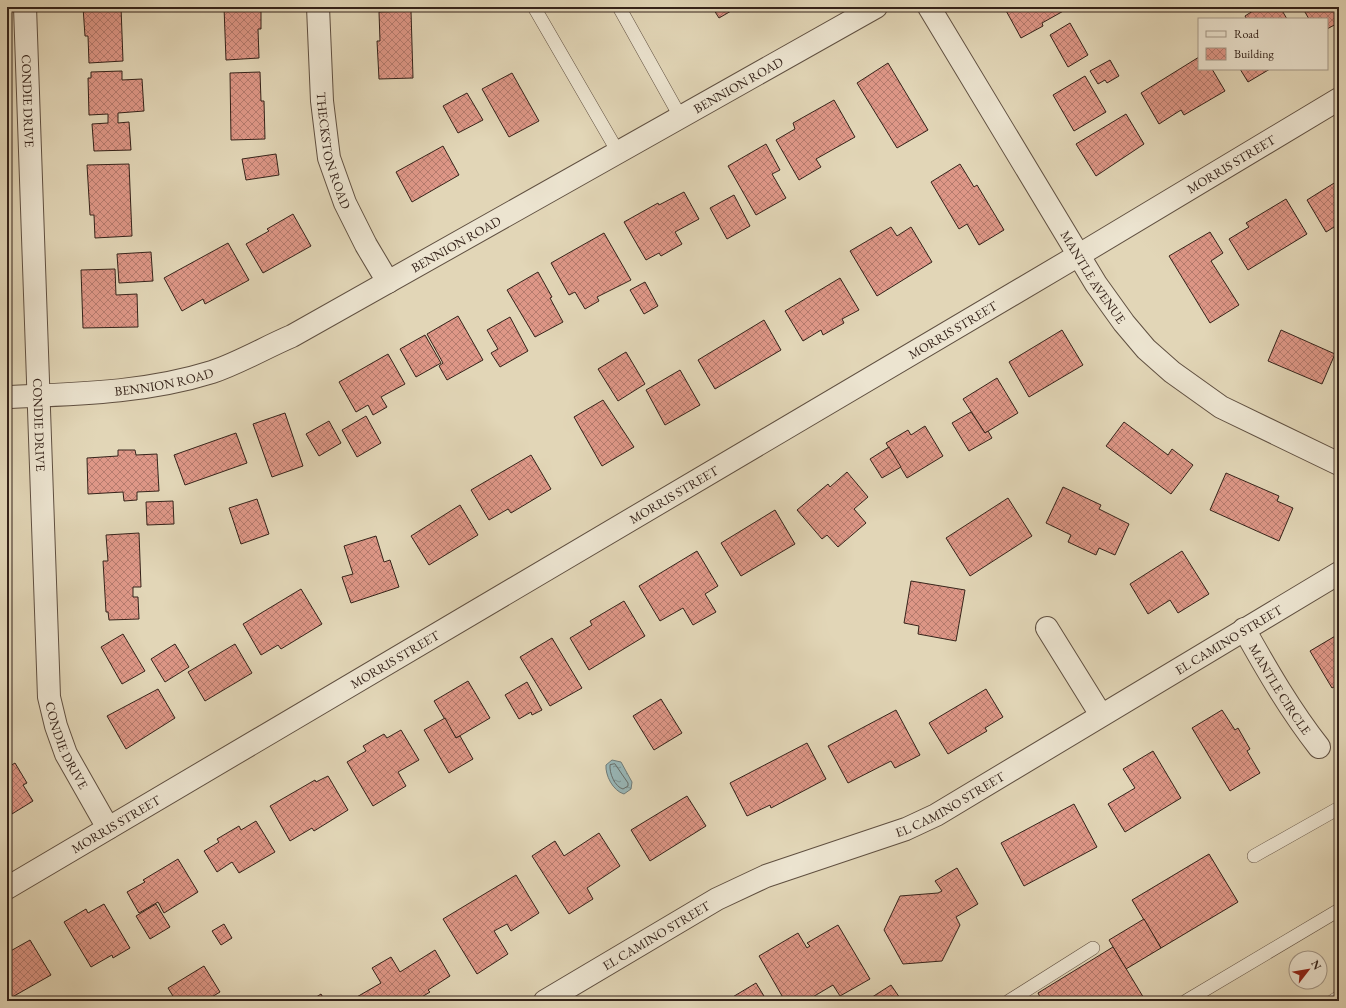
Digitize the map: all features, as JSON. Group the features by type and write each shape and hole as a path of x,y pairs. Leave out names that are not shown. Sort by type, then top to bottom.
{"street":[{"name":"CONDIE DRIVE","path":"25,7 40,396 49,697 56,726 66,754 108,828"},
{"name":"THECKSTON ROAD","path":"318,7 322,101 329,158 345,203 366,245 388,282"},
{"name":"BENNION ROAD","path":"7,397 125,391 169,383 213,371 292,336 876,7"},
{"name":"MANTLE AVENUE","path":"930,7 1079,254 1124,323 1146,349 1172,372 1221,407 1339,464"},
{"name":"MORRIS STREET","path":"7,888 1339,99"},
{"name":"EL CAMINO STREET","path":"545,1001 717,899 766,876 906,829 936,815 1339,573"},
{"path":"1047,628 1101,715"},
{"name":"MANTLE CIRCLE","path":"1244,629 1297,719 1319,747"}],"lane":[{"path":"534,7 618,152"},
{"path":"618,7 681,118"},
{"path":"1254,856 1339,808"},
{"path":"1186,1001 1339,910"},
{"path":"1009,1001 1093,948"},
{"path":"1333,1001 1339,997"}],"water":[{"path":"612,760 621,762 632,782 631,789 624,794 616,790 608,778 606,765"}],"building":[{"path":"83,7 121,7 123,61 89,63 88,36 85,36"},
{"path":"224,7 261,7 261,29 258,29 259,58 226,60"},
{"path":"712,7 738,7 719,18"},
{"path":"1004,7 1066,7 1067,9 1042,23 1043,26 1021,38"},
{"path":"1259,7 1280,7 1286,18 1246,18 1245,16"},
{"path":"1302,7 1339,7 1339,25 1338,23 1328,28 1328,18 1308,18"},
{"path":"411,11 413,78 379,79 377,41 380,41 379,12"},
{"path":"1070,23 1088,55 1068,67 1050,35"},
{"path":"1198,58 1198,70 1213,70 1225,91 1184,115 1181,110 1159,124 1141,93"},
{"path":"1110,60 1119,76 1107,83 1105,80 1098,84 1090,71"},
{"path":"888,63 928,130 897,148 857,83"},
{"path":"1241,70 1268,70 1248,82"},
{"path":"122,71 122,80 142,79 144,111 118,113 118,123 129,122 131,150 94,151 92,124 108,123 108,114 89,115 88,78 91,78 91,72"},
{"path":"260,72 261,101 264,101 265,139 231,140 230,73"},
{"path":"512,73 539,121 509,137 482,89"},
{"path":"1085,76 1106,112 1074,131 1053,95"},
{"path":"467,93 483,120 458,133 443,106"},
{"path":"834,100 855,137 816,159 821,167 799,180 776,140 795,129 793,123"},
{"path":"1126,114 1144,144 1096,176 1076,144"},
{"path":"766,144 780,170 772,174 786,198 756,215 728,166"},
{"path":"443,146 459,175 412,202 396,172"},
{"path":"276,154 279,175 246,180 242,159"},
{"path":"129,164 132,236 95,238 94,215 90,215 87,165"},
{"path":"960,164 974,187 977,185 1004,230 979,245 967,224 959,229 931,182"},
{"path":"1339,180 1339,224 1326,232 1307,200"},
{"path":"684,192 699,219 675,232 682,244 661,256 659,253 646,260 624,222 658,203 659,205"},
{"path":"734,195 750,226 727,239 710,208"},
{"path":"1286,199 1307,234 1248,270 1229,239 1249,227 1246,223"},
{"path":"293,214 311,246 263,273 246,244 269,231 267,229"},
{"path":"891,227 897,236 911,227 932,262 877,296 850,251"},
{"path":"1210,232 1223,253 1211,261 1239,305 1210,323 1169,256"},
{"path":"604,233 631,280 597,297 599,301 585,309 575,292 569,295 551,263"},
{"path":"228,243 249,280 205,304 203,299 182,311 164,278"},
{"path":"151,252 153,281 119,283 117,254"},
{"path":"115,269 116,295 137,294 138,327 83,328 81,270"},
{"path":"538,272 552,297 550,298 563,322 535,337 507,290"},
{"path":"840,278 859,310 842,319 844,323 823,335 821,330 803,341 785,311"},
{"path":"645,282 658,306 644,314 630,290"},
{"path":"458,316 483,360 447,380 439,366 443,363 427,334"},
{"path":"510,317 528,351 500,367 491,353 498,349 487,330"},
{"path":"764,320 781,350 715,389 698,360"},
{"path":"1062,330 1083,365 1029,397 1009,362"},
{"path":"1281,330 1335,354 1322,384 1268,361"},
{"path":"425,335 441,363 416,377 400,349"},
{"path":"626,352 645,384 618,401 598,369"},
{"path":"388,354 405,384 381,397 387,407 373,415 368,405 356,412 339,382"},
{"path":"680,370 700,405 665,425 646,390"},
{"path":"997,378 1018,413 985,433 963,399"},
{"path":"603,400 634,447 602,466 574,417"},
{"path":"971,412 985,433 988,431 992,438 969,451 952,423"},
{"path":"285,413 303,466 272,477 253,424"},
{"path":"366,416 381,443 357,457 342,430"},
{"path":"329,421 341,443 319,456 306,434"},
{"path":"1124,422 1168,455 1172,449 1193,465 1171,494 1106,446"},
{"path":"925,426 943,456 907,478 886,443 908,430 911,435"},
{"path":"236,433 247,463 185,485 174,455"},
{"path":"889,447 901,467 882,478 870,459"},
{"path":"118,450 135,450 136,455 157,454 159,491 137,492 137,500 124,501 123,492 88,494 87,458 118,456"},
{"path":"531,455 551,489 511,513 508,509 489,520 471,490"},
{"path":"847,472 868,497 854,509 866,523 838,547 827,535 822,539 797,510 828,484 830,487"},
{"path":"1226,473 1279,496 1277,501 1293,508 1279,541 1210,510"},
{"path":"1063,487 1101,505 1099,509 1129,524 1115,555 1099,548 1096,555 1068,542 1071,535 1046,523"},
{"path":"1008,498 1032,536 970,576 946,538"},
{"path":"257,499 269,534 241,544 229,508"},
{"path":"173,501 174,524 147,525 146,502"},
{"path":"460,505 478,535 429,565 411,536"},
{"path":"775,510 795,544 741,576 721,543"},
{"path":"139,533 141,587 133,587 133,597 138,597 139,619 109,620 108,612 106,612 103,561 108,561 106,535"},
{"path":"376,536 384,562 390,560 399,587 351,603 342,577 353,574 344,546"},
{"path":"697,551 718,586 705,594 716,612 693,625 683,608 660,621 639,586"},
{"path":"1182,551 1209,594 1178,613 1170,600 1148,614 1130,584"},
{"path":"911,581 965,590 956,641 918,634 919,626 904,623"},
{"path":"301,589 322,624 281,649 278,645 261,655 243,624"},
{"path":"624,601 645,636 589,670 570,638 592,625 590,621"},
{"path":"123,634 145,671 122,684 101,647"},
{"path":"1337,635 1339,637 1339,684 1332,688 1310,651"},
{"path":"552,638 582,688 550,706 520,657"},
{"path":"175,644 189,667 165,682 151,659"},
{"path":"235,644 252,673 205,701 188,672"},
{"path":"468,681 490,718 456,738 434,701"},
{"path":"527,682 542,710 532,715 531,712 519,719 505,695"},
{"path":"158,689 175,718 126,749 107,716"},
{"path":"986,689 1003,717 985,728 987,731 948,754 929,723"},
{"path":"661,699 682,733 654,750 633,716"},
{"path":"896,710 920,755 895,768 891,761 848,783 828,746"},
{"path":"1222,710 1235,730 1238,728 1250,749 1247,751 1260,773 1230,791 1192,728"},
{"path":"445,718 456,738 460,736 473,759 449,773 424,730"},
{"path":"401,730 419,760 398,772 406,786 373,806 347,762 366,751 363,746 384,734 387,738"},
{"path":"807,743 826,779 771,808 770,805 747,816 730,783"},
{"path":"1153,751 1181,798 1125,832 1108,804 1135,788 1123,769"},
{"path":"7,761 10,766 15,763 27,783 23,785 33,801 7,817"},
{"path":"328,776 348,810 314,831 312,828 290,841 270,806 315,780 316,782"},
{"path":"687,796 706,826 650,861 631,830"},
{"path":"1074,804 1097,847 1024,886 1001,843"},
{"path":"256,821 275,852 239,873 232,862 217,872 204,851 219,842 217,839 239,826 241,830"},
{"path":"599,833 620,866 587,888 593,899 569,914 532,856 555,841 564,856"},
{"path":"1209,854 1238,902 1161,948 1132,900"},
{"path":"178,859 198,892 164,913 158,902 139,913 127,892 145,882 143,880"},
{"path":"957,868 978,904 956,917 960,925 942,961 903,964 884,930 900,896 938,893 942,891 935,881"},
{"path":"516,875 539,913 511,931 507,924 494,931 508,954 477,974 443,919"},
{"path":"104,904 130,948 113,958 112,955 91,967 64,922 86,909 88,913"},
{"path":"156,904 170,927 150,939 136,916"},
{"path":"1144,919 1161,948 1126,969 1109,940"},
{"path":"224,924 232,938 221,945 212,931"},
{"path":"838,925 870,979 840,996 833,985 806,1001 785,1001 759,956 798,933 807,948 810,946 807,943"},
{"path":"30,940 51,975 7,1000 7,953"},
{"path":"1113,947 1145,1000 1042,1001 1038,993"},
{"path":"435,950 450,976 428,990 430,992 420,998 422,1001 357,1001 355,998 381,983 372,968 391,957 400,972"},
{"path":"204,966 220,992 205,1001 176,1001 168,988"},
{"path":"756,983 767,1001 726,1001"},
{"path":"891,985 902,1001 866,1001"},
{"path":"321,994 325,1001 310,1001"}]}
